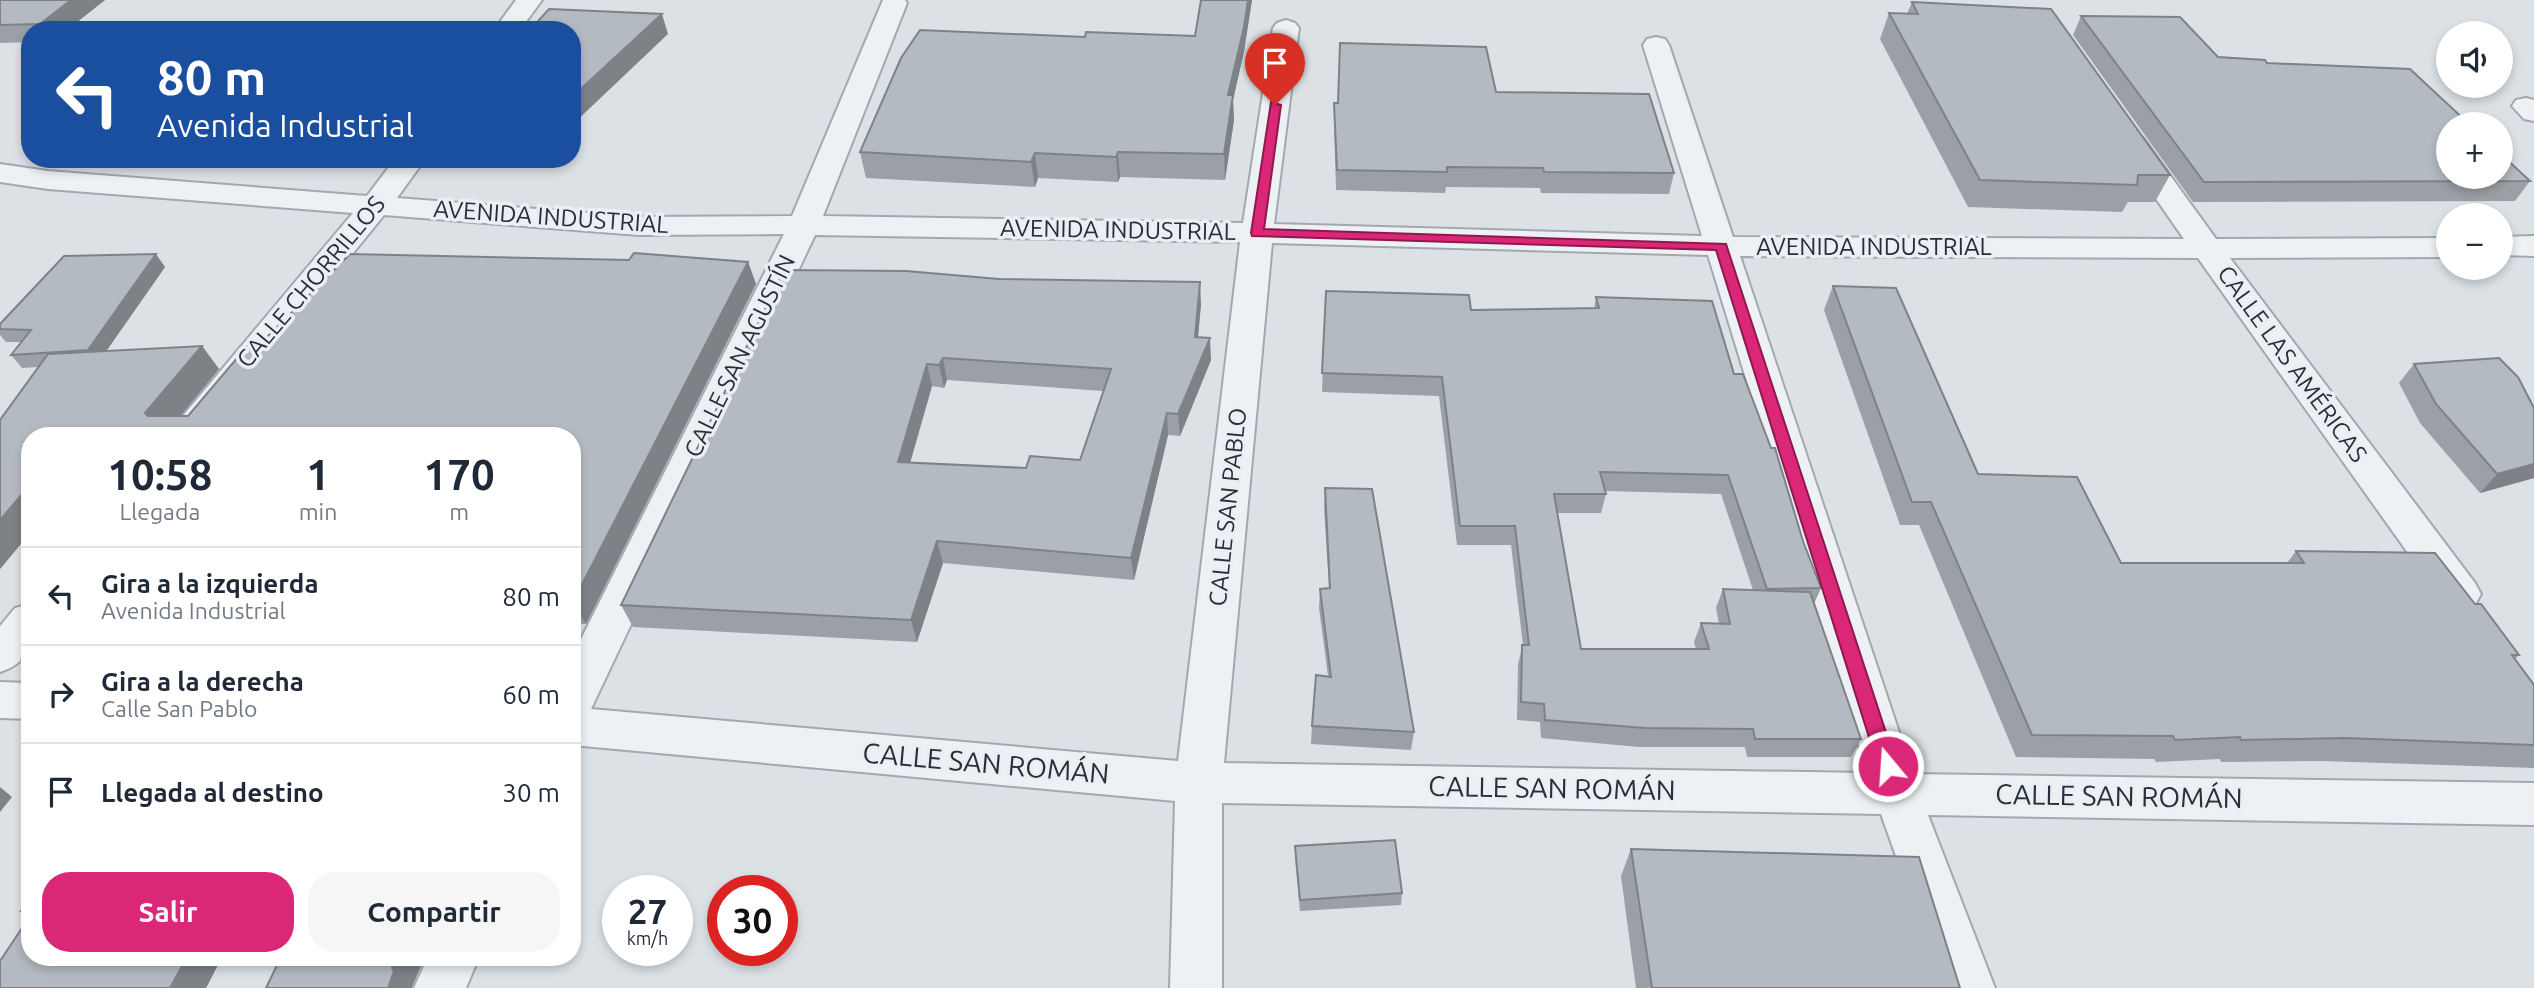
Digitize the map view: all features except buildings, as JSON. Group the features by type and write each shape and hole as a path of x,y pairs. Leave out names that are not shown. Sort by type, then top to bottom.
{"street":[{"path":"514,21 529,0"},
{"name":"CALLE SAN AGUSTÍN","path":"581,683 804,225 894,4"},
{"name":"CALLE SAN PABLO","path":"1196,988 1199,783 1257,233 1286,28"},
{"path":"1656,45 1896,792 1969,988"},
{"name":"CALLE LAS AMÉRICAS","path":"2115,118 2207,249 2477,616"},
{"name":"CALLE CHORRILLOS","path":"191,427 404,168"},
{"name":"AVENIDA INDUSTRIAL","path":"0,173 48,180 639,226 804,225 1257,233 1721,246 2207,249 2436,247"},
{"path":"2513,246 2534,246"},
{"path":"0,655 21,630"},
{"path":"0,700 21,701"},
{"name":"CALLE SAN ROMÁN","path":"581,727 1199,783 2534,804"},
{"path":"440,988 450,966"}],"route":[{"path":"1275,105 1257,233 1721,246 1888,766"}]}
